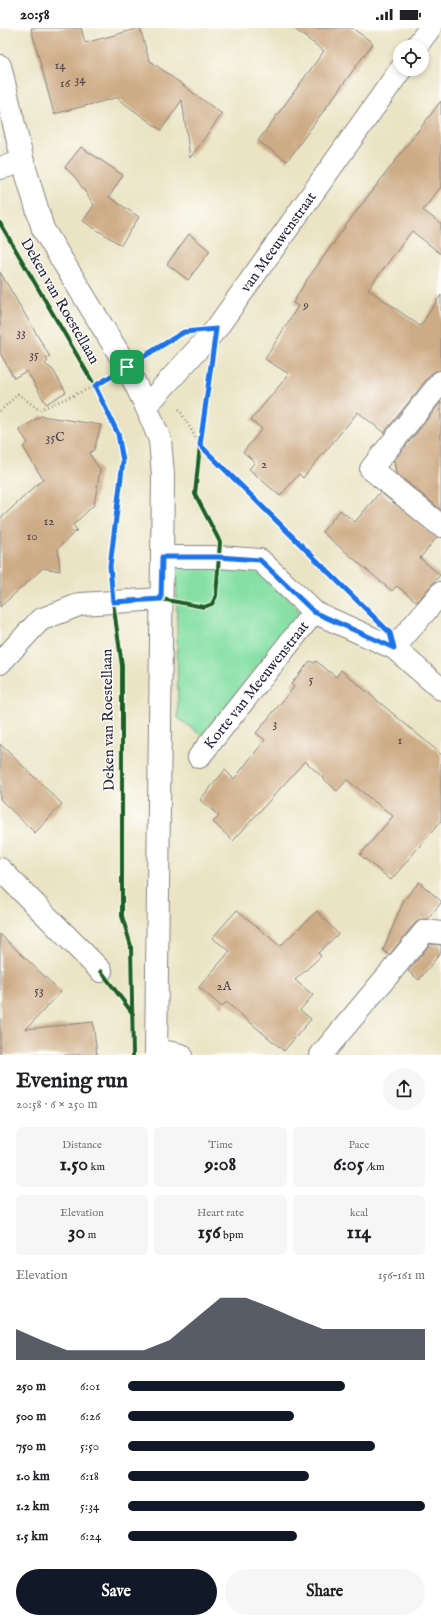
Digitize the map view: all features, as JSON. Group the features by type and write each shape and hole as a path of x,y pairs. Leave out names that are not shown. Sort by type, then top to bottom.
{"street":[{"path":"421,40 430,28"},
{"name":"Deken van Roestellaan","path":"0,66 23,162 44,229 127,367 146,406 160,440 164,475 161,599 157,1052"},
{"name":"van Meeuwenstraat","path":"146,406 216,329 396,76"},
{"path":"0,168 23,162"},
{"path":"441,382 371,469 441,526"},
{"path":"162,557 218,557 260,560 314,612 394,648 441,689"},
{"path":"394,648 441,593"},
{"path":"0,663 40,620 81,604 161,599"},
{"name":"Korte van Meeuwenstraat","path":"199,757 314,612"},
{"path":"0,869 101,971"},
{"path":"321,1055 425,931 441,933"},
{"path":"157,1052 181,1055"}],"path":[{"path":"0,411 18,394 39,410 95,386 127,367"},
{"path":"165,385 200,445 362,605"},
{"path":"199,452 201,438"}],"green space":[{"path":"237,548 300,611 203,736 178,718 176,556"}],"building":[{"path":"31,28 81,28 85,43 140,28 149,60 222,114 190,158 182,100 161,130 118,99 119,97 54,114"},
{"path":"293,28 352,28 373,43 287,161 258,141 324,51"},
{"path":"441,101 441,187 423,210 441,224 441,254 412,231 368,289 420,326 441,295 441,370 431,374 384,433 358,412 303,478 299,474 280,496 249,469 255,462 243,452 262,429 251,420 289,374 265,359 298,306 293,303 306,281 353,216"},
{"path":"81,147 123,175 109,197 139,217 121,245 83,221 94,205 75,177 65,167"},
{"path":"189,234 210,251 188,280 167,264"},
{"path":"0,272 50,357 46,359 48,361 45,364 53,370 66,392 46,404 27,371 14,378 0,353"},
{"path":"441,402 441,510 396,473 394,461"},
{"path":"41,416 101,425 94,450 89,453 100,470 94,505 73,525 77,530 58,548 60,571 43,568 0,607 0,519 43,479 23,447 28,443 19,430"},
{"path":"380,492 437,537 420,558 440,575 417,602 397,586 392,591 322,532 340,510 355,522"},
{"path":"310,661 314,663 316,661 336,677 341,670 441,754 441,821 391,880 360,855 393,816 347,780 337,791 305,761 233,841 213,822 219,816 200,800 225,770 234,779 265,740 256,733 294,687 291,684"},
{"path":"0,744 62,804 35,833 0,799"},
{"path":"419,882 441,901 441,903 428,919 421,919 415,923 389,955 383,950 404,900"},
{"path":"237,910 280,946 317,911 338,934 318,953 321,956 295,980 313,995 300,1010 311,1019 284,1051 226,1002 222,1007 199,987 230,951 212,938"},
{"path":"0,934 61,992 26,1029 93,1022 97,1055 0,1055"},
{"path":"430,944 441,945 441,952 419,980 408,971"}],"cycle path":[{"path":"0,223 95,386 119,434 123,461 110,566 113,602 122,666 122,916 131,946 133,1055"},
{"path":"95,386 184,332 216,329 200,445 195,494 220,542 216,596 212,604 204,607 161,599"},
{"path":"101,971 133,1014"}],"route":[{"path":"216,329 200,445 390,633 394,648 314,612 260,560 218,557 162,557 161,599 113,602 110,566 123,461 118,434 95,386 127,367 184,332 216,329"}]}
